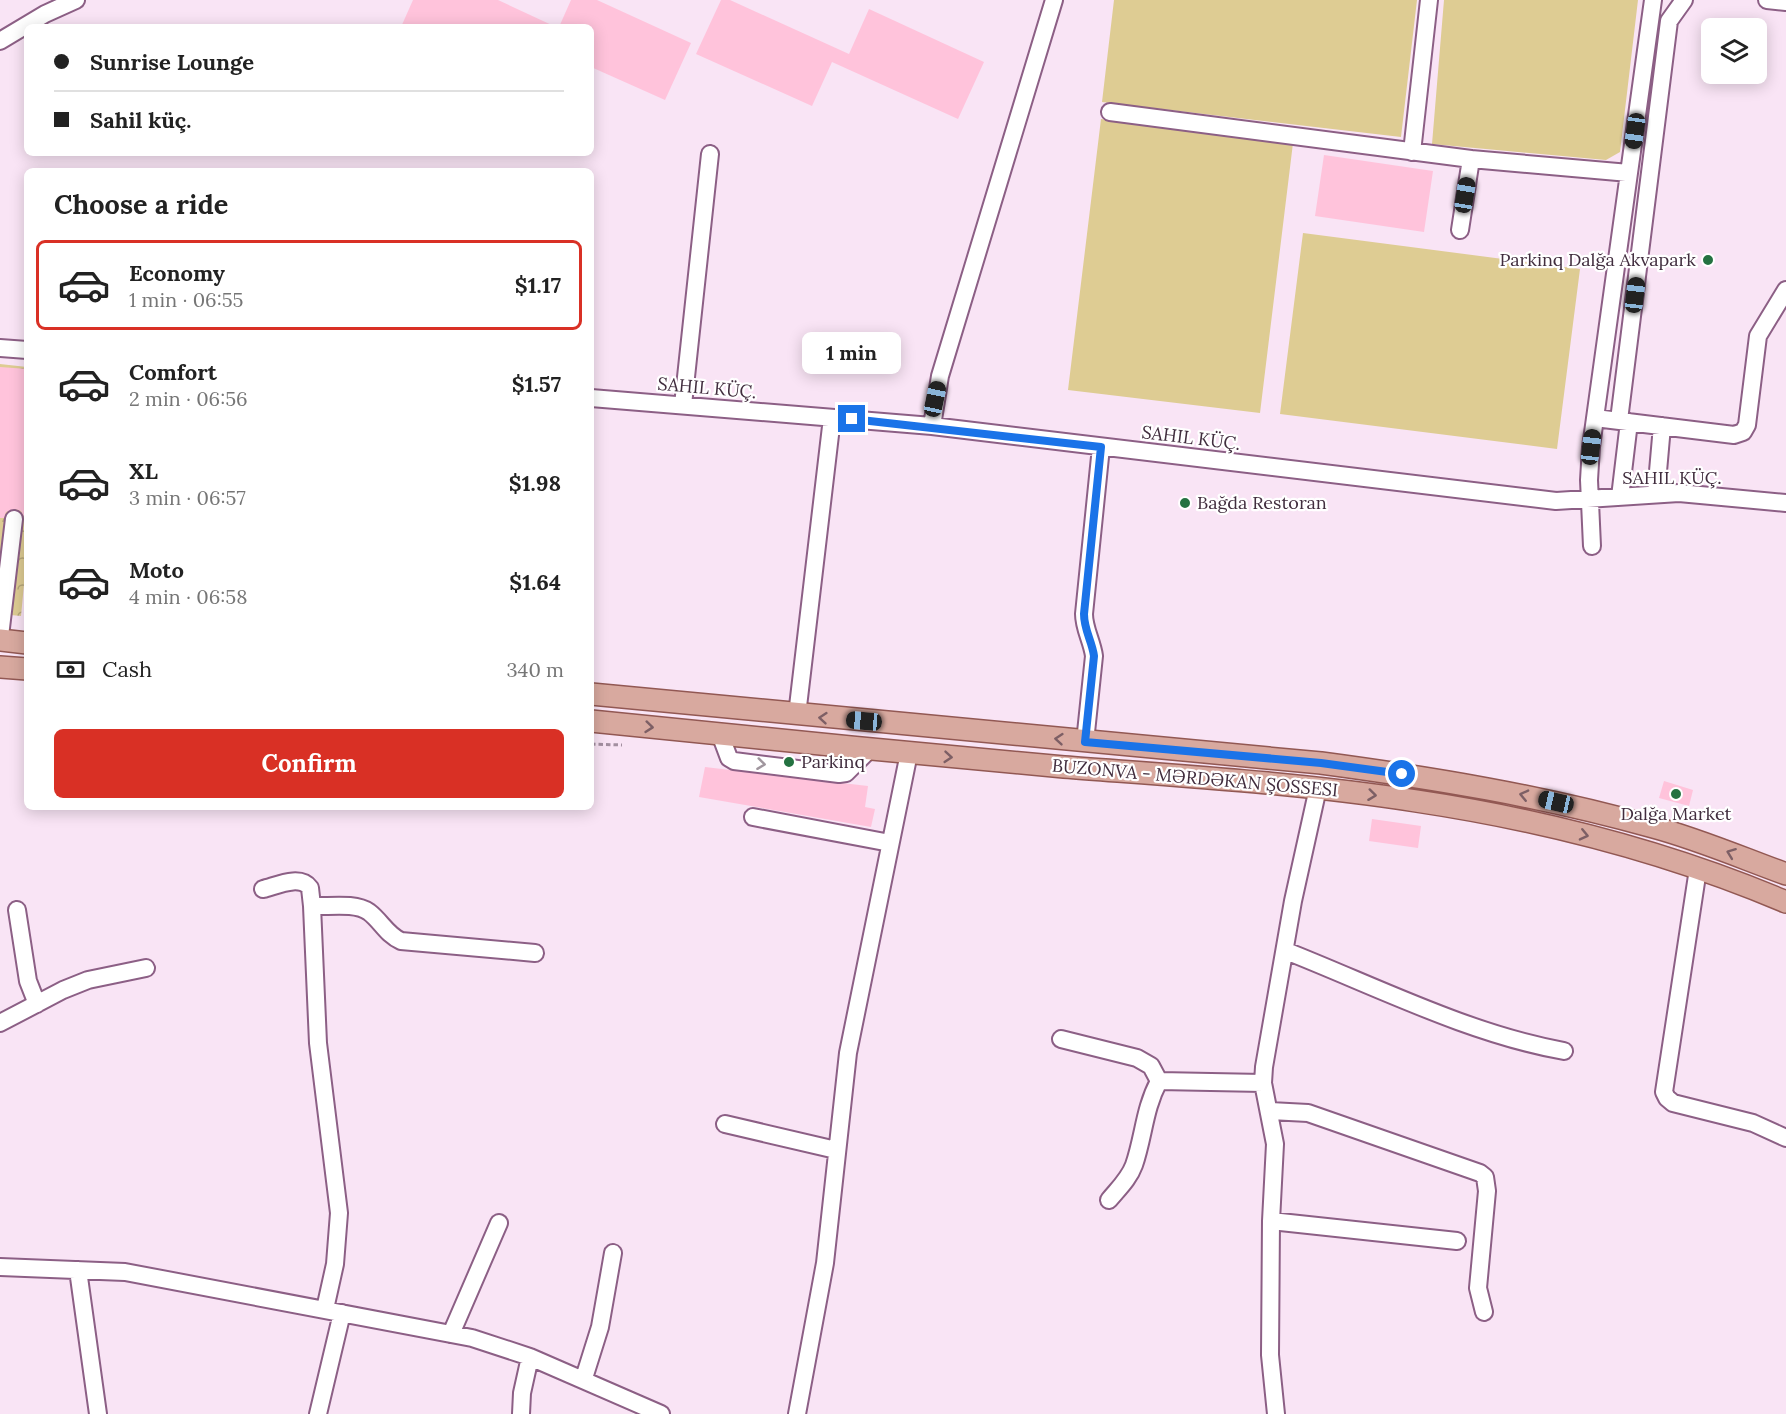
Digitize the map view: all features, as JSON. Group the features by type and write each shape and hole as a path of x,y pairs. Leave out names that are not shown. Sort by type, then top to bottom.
{"main road":[{"path":"0,638 24,642"},
{"path":"0,667 24,669"},
{"path":"594,694 1321,763 1509,791 1655,827 1786,874"},
{"name":"BUZONVA - MƏRDƏKAN ŞOSSESI","path":"594,721 909,753 1318,788 1417,801 1593,837 1698,869 1786,902"}],"street":[{"path":"28,24 76,0"},
{"path":"932,426 940,376 1054,0"},
{"path":"1412,152 1429,0"},
{"path":"1592,546 1590,500 1595,417 1653,0"},
{"path":"1620,497 1624,421 1669,21 1684,0"},
{"path":"1767,0 1786,2"},
{"path":"0,41 24,27"},
{"path":"1110,112 1471,159 1629,173"},
{"path":"683,405 710,154"},
{"path":"1460,230 1471,159"},
{"path":"1595,417 1734,435 1743,432 1747,425 1758,336 1786,290"},
{"path":"0,348 24,350"},
{"name":"SAHIL KÜÇ.","path":"594,398 932,426 1556,501 1656,494 1707,495 1786,503"},
{"path":"797,715 832,418"},
{"path":"1656,494 1662,426"},
{"path":"1085,742 1094,656 1093,647 1084,627 1084,614 1101,447"},
{"path":"0,638 14,519"},
{"path":"720,734 729,758 734,761 839,774 846,773 870,749"},
{"path":"797,1414 825,1263 848,1053 909,753"},
{"path":"1276,1414 1270,1355 1271,1221 1275,1144 1263,1083 1293,901 1318,788"},
{"path":"753,817 890,843"},
{"path":"1698,869 1664,1092 1673,1103 1753,1123 1786,1138"},
{"path":"263,889 295,881 302,882 310,888 318,1043 339,1213 334,1264 325,1309"},
{"path":"312,906 355,907 367,910 393,938 402,941 535,952"},
{"path":"17,910 26,972 37,1004"},
{"path":"1286,951 1466,1023 1531,1045 1564,1051"},
{"path":"0,1023 88,980 146,968"},
{"path":"1061,1039 1137,1058 1151,1066 1159,1081"},
{"path":"1159,1081 1263,1083"},
{"path":"1109,1200 1127,1178 1134,1165 1148,1101 1159,1081"},
{"path":"1270,1111 1308,1113 1480,1173 1485,1177 1487,1191 1478,1288 1484,1312"},
{"path":"725,1124 836,1150"},
{"path":"1271,1221 1457,1241"},
{"path":"451,1334 499,1222"},
{"path":"584,1378 600,1327 613,1253"},
{"path":"0,1267 125,1272 451,1334 530,1356 661,1414"},
{"path":"78,1270 98,1414"},
{"path":"318,1414 342,1313"},
{"path":"521,1414 522,1393 530,1356"}],"path":[{"path":"594,744 627,745"}],"green space":[{"path":"1114,0 1417,0 1401,137 1102,102"},
{"path":"1444,0 1638,0 1620,152 1606,160 1432,144"},
{"path":"1101,119 1293,143 1260,413 1068,390"},
{"path":"1303,233 1580,269 1557,449 1280,414"},
{"path":"0,364 24,367 24,584 21,616 0,614"}],"building":[{"path":"413,0 498,0 550,24 402,24"},
{"path":"571,0 597,0 691,43 665,100 594,68 594,24 560,24"},
{"path":"721,0 730,0 849,54 869,9 984,62 958,119 832,62 812,106 696,54"},
{"path":"1324,155 1433,171 1424,232 1315,216"},
{"path":"0,367 24,369 24,518 21,511 15,509 6,512 4,518 0,518"},
{"path":"705,767 868,786 865,807 875,809 871,827 699,797"},
{"path":"1664,781 1693,790 1689,806 1659,798"},
{"path":"1372,819 1421,826 1418,848 1369,841"}],"place":[{"name":"Parkinq Dalğa Akvapark","path":"1708,260"},
{"name":"Bağda Restoran","path":"1185,503"},
{"name":"Parkinq","path":"789,762"},
{"name":"Dalğa Market","path":"1676,794"}],"route":[{"path":"852,419 932,426 1101,447 1084,614 1084,627 1093,647 1094,656 1085,742 1321,763 1402,774"}]}
